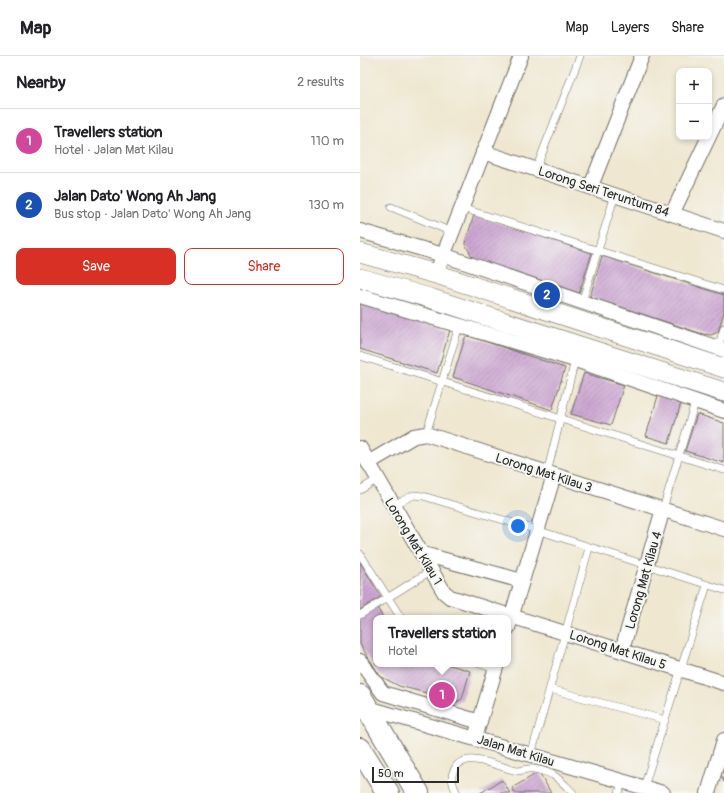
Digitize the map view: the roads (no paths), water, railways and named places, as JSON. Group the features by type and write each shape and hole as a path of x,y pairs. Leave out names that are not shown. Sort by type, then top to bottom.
{"highway":[{"path":"364,702 418,793"},
{"path":"360,749 388,793"}],"main road":[{"path":"360,253 436,274 724,368"},
{"path":"360,278 387,294 577,353 724,392"}],"street":[{"path":"436,274 521,56"},
{"path":"591,186 642,56"},
{"path":"672,214 724,106"},
{"name":"Lorong Seri Teruntum 84","path":"483,152 591,186 724,232"},
{"path":"360,231 443,255 721,349"},
{"path":"360,296 387,294 459,326 577,353 695,402 724,411"},
{"path":"368,463 414,436 426,434"},
{"name":"Lorong Mat Kilau 3","path":"426,434 724,529"},
{"name":"Lorong Mat Kilau 1","path":"360,448 444,592 450,597 495,615"},
{"path":"511,618 537,530 551,474"},
{"name":"Lorong Mat Kilau 4","path":"622,650 663,510"},
{"path":"423,554 522,581"},
{"name":"Lorong Mat Kilau 5","path":"511,621 566,632 724,683"},
{"path":"360,661 383,693 480,722"},
{"path":"475,738 497,667"},
{"name":"Jalan Mat Kilau","path":"364,702 531,755 621,787 644,787 663,793"},
{"path":"708,793 724,740"}],"lane":[{"path":"536,169 580,56"},
{"path":"582,302 616,195"},
{"path":"391,207 452,232"},
{"path":"462,208 724,290"},
{"path":"426,434 459,326"},
{"path":"721,349 724,328"},
{"path":"551,474 560,419 577,353"},
{"path":"360,356 442,383 724,470"},
{"path":"663,510 695,402"},
{"path":"360,490 378,479"},
{"path":"393,505 414,495 423,496 537,530 589,548 724,590"},
{"path":"531,755 589,548"},
{"path":"360,554 399,615"},
{"path":"360,615 432,570"},
{"path":"644,787 707,585"},
{"path":"550,689 665,720"},
{"path":"457,793 453,786 452,777 456,766 463,762 479,760 519,771 530,768 552,775 573,793"}],"place":[{"name":"Jalan Dato' Wong Ah Jang","path":"547,295"},
{"name":"Travellers station","path":"442,695"}]}
